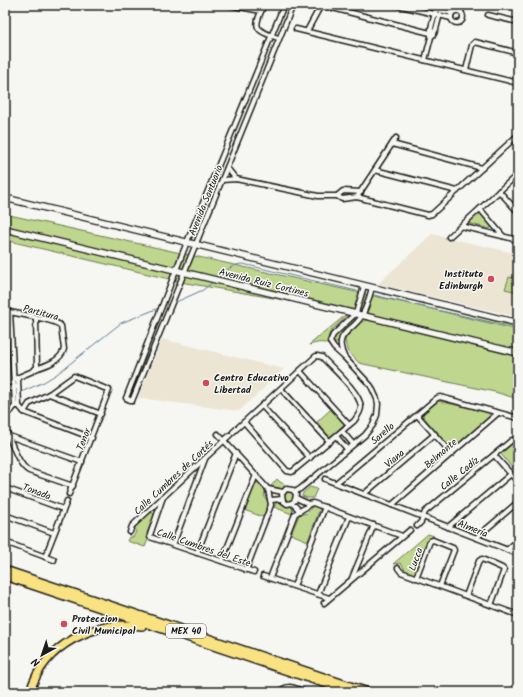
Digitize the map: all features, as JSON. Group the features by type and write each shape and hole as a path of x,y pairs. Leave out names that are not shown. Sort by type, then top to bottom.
{"highway":[{"name":"MEX 40","path":"5,570 368,692"},
{"name":"MEX 40","path":"5,576 350,692"},
{"path":"30,692 43,665 56,651 71,640 103,627 117,625 159,628"}],"main road":[{"name":"Avenida Ruiz Cortines","path":"5,198 518,323"},
{"name":"Avenida Ruiz Cortines","path":"5,229 518,353"}],"street":[{"path":"229,5 261,12"},
{"path":"264,5 257,28 278,38"},
{"name":"Avenida Santuario","path":"284,5 187,242 126,398 132,400 185,273 278,38 293,5"},
{"path":"307,31 321,5 432,35"},
{"path":"397,5 451,18 455,22 460,21 463,16 457,12 421,5"},
{"path":"457,12 458,5"},
{"path":"451,18 462,5"},
{"path":"432,35 436,9"},
{"path":"425,60 441,10"},
{"path":"488,15 518,22"},
{"path":"296,29 518,83"},
{"path":"466,70 473,44 475,42 518,52"},
{"path":"222,180 236,179 318,196 337,196 342,198 357,197 428,215 432,214 518,135"},
{"path":"230,138 238,141"},
{"path":"357,197 396,138"},
{"path":"392,144 482,168"},
{"path":"227,168 236,179"},
{"path":"375,170 457,191"},
{"path":"449,237 518,174"},
{"path":"337,196 343,191 361,192"},
{"path":"499,191 518,212"},
{"path":"480,209 503,236"},
{"path":"461,226 518,240"},
{"path":"295,492 365,435 373,425 377,415 378,404 371,386 332,346 330,340 333,335 356,314 364,286"},
{"path":"345,358 341,346 342,337 358,322 363,315 372,288"},
{"name":"Partitura","path":"5,311 60,324 64,350 61,355 49,364 35,370"},
{"path":"10,312 17,389 17,406 24,412 92,438"},
{"path":"16,379 35,370 38,365 36,318"},
{"name":"Calle Cumbres de Cortés","path":"130,532 132,526 316,356 320,356 354,392 360,401 360,411 349,425"},
{"path":"244,422 289,472 296,470 342,432 349,425 300,371"},
{"name":"Tenor","path":"49,394 74,377 109,389 92,438 69,494"},
{"path":"5,389 17,389"},
{"path":"281,389 330,442"},
{"path":"24,412 29,404 49,394 101,414"},
{"name":"Sarello","path":"336,483 434,399 440,397 498,413"},
{"path":"5,413 11,411 17,406"},
{"path":"262,406 310,458"},
{"path":"498,413 518,418"},
{"name":"Belmonte","path":"392,505 498,413"},
{"path":"417,415 452,454"},
{"path":"5,428 24,468 72,486"},
{"path":"342,432 353,444"},
{"path":"218,434 268,489 271,500 271,505 246,570"},
{"name":"Viana","path":"364,494 434,434"},
{"path":"9,436 82,462"},
{"path":"336,436 348,449"},
{"name":"Calle Cadíz","path":"417,526 422,522 422,517 425,512 512,440 518,440"},
{"path":"197,553 236,453"},
{"path":"494,455 518,482"},
{"path":"173,545 206,458"},
{"path":"448,527 511,474"},
{"path":"222,561 256,475"},
{"path":"325,479 422,517"},
{"name":"Tonada","path":"5,488 63,509"},
{"path":"268,489 283,492 289,489 295,492"},
{"path":"282,499 283,492"},
{"path":"292,503 296,498 295,492"},
{"name":"Calle Cumbres del Este","path":"163,497 150,535 151,537 254,572"},
{"path":"296,498 309,504 312,502 402,536"},
{"path":"271,500 282,499"},
{"path":"282,499 285,503 292,503 300,511"},
{"path":"45,557 67,501"},
{"path":"476,538 518,502"},
{"path":"270,578 294,516 297,512 306,509 309,504"},
{"path":"294,586 325,507"},
{"path":"5,515 54,533"},
{"path":"318,594 349,516"},
{"name":"Almería","path":"422,517 518,554"},
{"path":"351,579 374,525"},
{"path":"324,603 410,530"},
{"name":"Lucca","path":"416,578 430,542 433,540 453,548 454,550 440,586"},
{"path":"507,550 518,540"},
{"path":"5,542 54,560"},
{"path":"466,596 479,561 482,559 504,570 491,605"},
{"path":"398,568 401,572 416,578 517,613"},
{"path":"264,576 329,598"},
{"path":"279,692 285,687 290,686 305,692"}],"shaded area":[{"path":"432,234 518,254 518,317 378,284"},
{"name":"Centro Educativo Libertad","path":"162,339 284,369 239,411 138,398"}],"green space":[{"path":"480,212 492,226 490,229 468,223"},
{"path":"5,214 518,328 518,350 376,317 518,357 518,399 495,392 359,363 347,350 345,340 353,329 361,322 365,320 374,321 360,313 186,283 5,240"},
{"path":"509,277 518,279 518,292 505,289"},
{"path":"347,314 348,315 329,334 328,339 332,346 331,347 326,343 309,345"},
{"path":"353,319 355,320 341,334 337,343 333,343 332,341 334,336"},
{"path":"438,401 488,412 490,415 489,419 454,448 450,449 423,416 424,412"},
{"path":"331,409 344,424 330,438 317,422"},
{"path":"518,442 518,475 501,454 513,443"},
{"path":"277,479 288,486 282,489 271,486"},
{"path":"258,481 266,488 264,496 269,503 263,517 244,510 256,482"},
{"path":"310,487 317,489 313,498 302,496 303,493"},
{"path":"289,492 294,497 289,502 284,497"},
{"path":"279,502 285,506 293,507 292,514 274,507 276,503"},
{"path":"313,506 320,508 308,541 291,534 299,515 307,513"},
{"path":"150,512 154,515 147,533 149,537 145,547 127,541 129,537 133,537 135,534 135,526"},
{"path":"428,534 434,536 429,539 415,573 412,574 405,571 400,563 393,564"}],"waterway":[{"path":"218,278 232,267 243,264 357,291"},
{"path":"176,302 203,290 214,281"},
{"path":"374,295 518,330"},
{"path":"164,306 170,304"},
{"path":"21,392 44,382 57,374 121,323 159,308"},
{"path":"5,398 12,395"}],"place":[{"name":"Instituto Edinburgh","path":"491,279"},
{"name":"Centro Educativo Libertad","path":"206,383"},
{"name":"Proteccion Civil Municipal","path":"64,624"}]}
